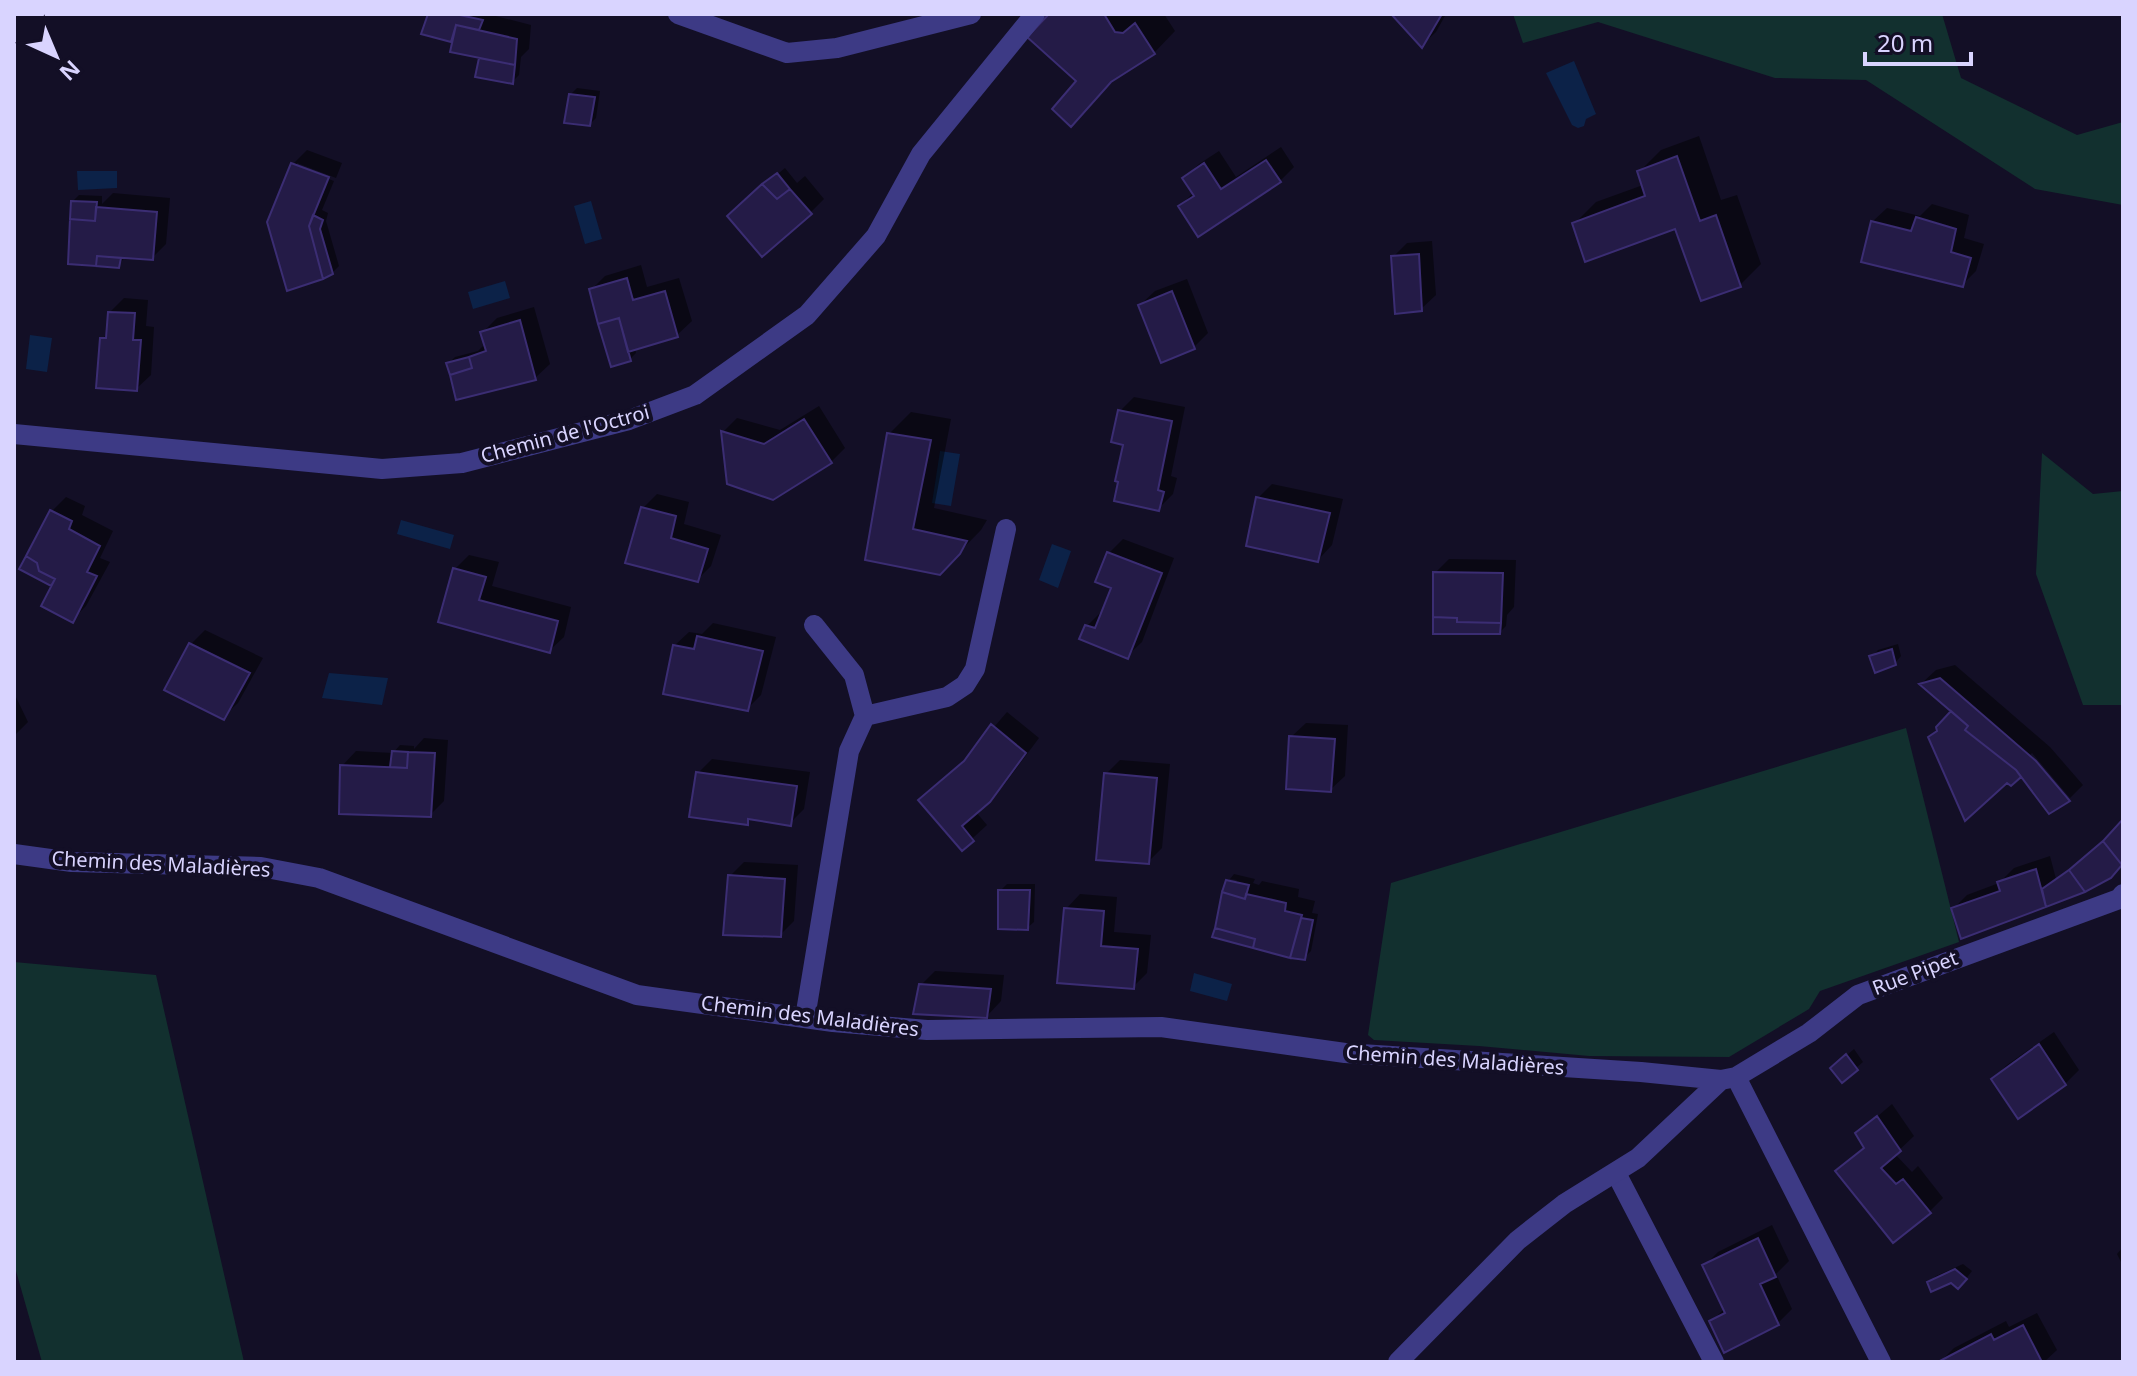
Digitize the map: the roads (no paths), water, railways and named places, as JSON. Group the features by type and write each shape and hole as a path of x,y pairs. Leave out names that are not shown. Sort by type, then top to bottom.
{"street":[{"path":"678,14 787,53 837,48 971,14"},
{"name":"Chemin de l'Octroi","path":"14,434 382,469 462,463 629,420 695,395 807,315 876,236 921,154 1034,14"},
{"path":"865,716 947,697 965,685 975,669 1006,529"},
{"path":"805,1018 849,751 865,716 854,675 814,625"},
{"name":"Chemin des Maladières","path":"14,854 72,862 261,867 319,878 637,995 805,1018 927,1030 1161,1027 1345,1053 1728,1078"},
{"name":"Rue Pipet","path":"1398,1362 1518,1240 1564,1204 1638,1158 1728,1078 1809,1033 1858,995 2119,899 2123,894"},
{"path":"1728,1078 1881,1362"},
{"path":"1616,1173 1714,1362"}],"water":[{"path":"1574,61 1596,114 1578,128 1572,125 1546,73"},
{"path":"77,171 117,171 117,188 78,190"},
{"path":"591,201 602,239 585,244 574,206"},
{"path":"505,281 510,298 473,309 468,292"},
{"path":"30,335 52,338 47,372 26,369"},
{"path":"940,451 960,454 951,506 932,503"},
{"path":"401,520 454,535 450,549 397,534"},
{"path":"1052,544 1071,551 1058,588 1039,580"},
{"path":"329,673 388,678 382,705 322,698"},
{"path":"1194,973 1232,984 1227,1001 1190,991"}]}
